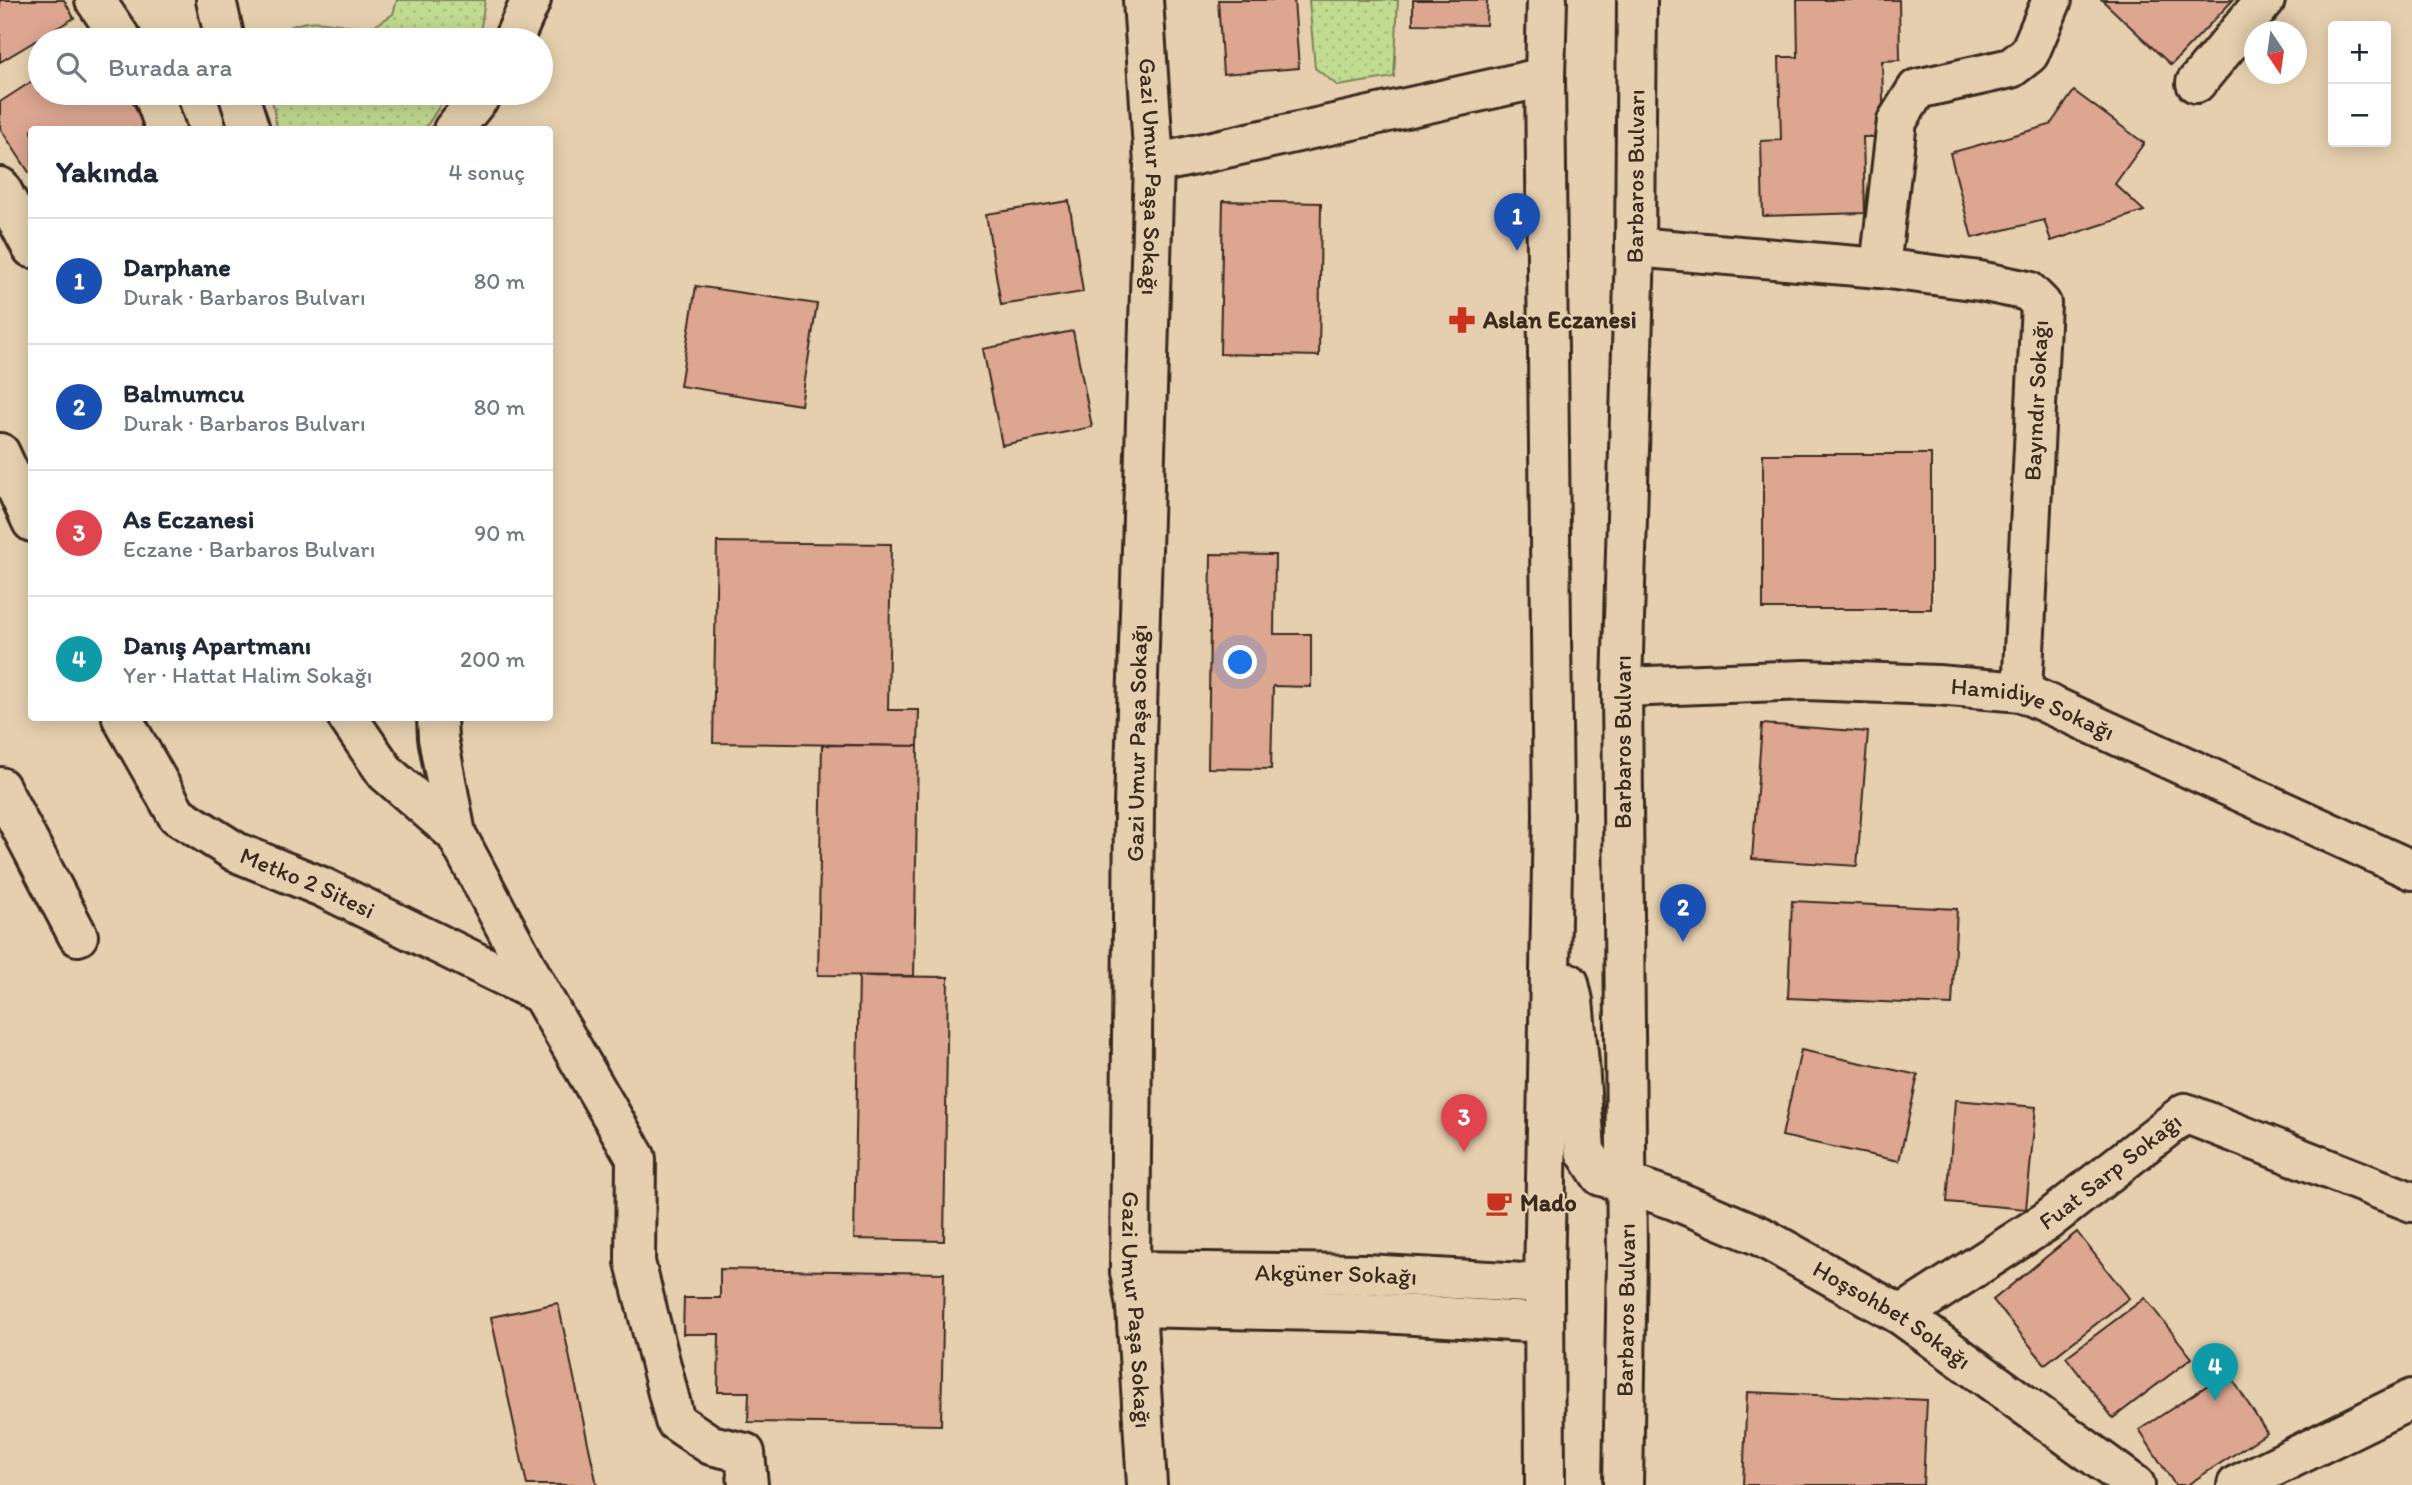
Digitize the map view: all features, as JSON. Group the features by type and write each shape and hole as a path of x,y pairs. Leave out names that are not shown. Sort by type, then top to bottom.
{"street":[{"path":"95,0 114,28"},
{"path":"216,0 222,28"},
{"path":"518,28 531,0"},
{"name":"Gazi Umur Paşa Sokağı","path":"1143,0 1154,164 1134,806 1133,1289 1147,1485"},
{"path":"1545,1485 1544,1284 1553,815 1545,78 1547,0"},
{"name":"Barbaros Bulvarı","path":"1623,1485 1626,1182 1622,687 1635,247 1637,0"},
{"path":"1880,268 1896,121 1917,89 2011,68 2029,54 2052,0"},
{"path":"2196,83 2265,0"},
{"path":"1154,164 1545,78"},
{"path":"157,105 165,126"},
{"path":"242,105 249,126"},
{"path":"456,126 474,105"},
{"path":"486,126 490,105"},
{"path":"0,187 28,240"},
{"name":"Bayındır Sokağı","path":"1635,247 1880,268 1980,281 2028,291 2040,304 2022,692"},
{"path":"0,453 28,513"},
{"name":"Hamidiye Sokağı","path":"1622,687 1806,680 1937,685 2022,692 2412,870"},
{"name":"Metko 2 Sitesi","path":"124,721 177,815 236,852 322,887 541,994"},
{"path":"346,721 386,773 456,834"},
{"path":"437,721 456,834 541,994 635,1158 635,1262 675,1421 711,1445 745,1453 748,1485"},
{"path":"0,788 78,936"},
{"name":"Hoşsohbet Sokağı","path":"1552,907 1573,1002 1585,1151 1601,1176 1672,1199 1760,1236 1901,1315 2135,1485"},
{"name":"Fuat Sarp Sokağı","path":"1901,1315 2047,1221 2185,1113 2412,1202"},
{"path":"1365,1274 1366,1312"},
{"name":"Akgüner Sokağı","path":"1133,1289 1365,1274 1544,1284"},
{"name":"Akgüner Sokağı","path":"1133,1289 1366,1312 1544,1323"},
{"path":"2237,1485 2412,1399"}],"green space":[{"path":"397,0 485,0 481,28 372,28 393,14"},
{"path":"1309,0 1398,0 1394,77 1338,86 1315,68"},
{"path":"305,22 330,22 359,28 288,28"},
{"path":"273,105 440,105 427,126 276,126"}],"building":[{"path":"0,0 64,0 74,18 57,28 28,28 28,45 0,62"},
{"path":"1218,0 1294,0 1299,68 1223,74"},
{"path":"1413,0 1487,0 1486,25 1413,24"},
{"path":"1797,0 1899,0 1900,60 1882,61 1884,137 1863,137 1865,213 1763,216 1761,141 1781,140 1779,57 1798,57"},
{"path":"2102,0 2233,0 2171,65"},
{"path":"28,84 28,105 134,105 145,126 28,126 28,171 0,128 0,102"},
{"path":"2074,91 2144,143 2115,184 2144,211 2051,241 2044,220 1972,238 1950,153 2050,125"},
{"path":"1069,201 1083,292 1001,305 986,214"},
{"path":"1223,201 1321,203 1319,356 1220,354"},
{"path":"696,286 817,304 801,405 680,386"},
{"path":"1073,331 1092,427 1002,445 983,349"},
{"path":"1763,454 1931,454 1931,609 1763,609"},
{"path":"717,542 891,544 888,710 919,710 918,746 713,743"},
{"path":"1211,554 1275,555 1274,634 1311,634 1311,687 1273,686 1271,769 1208,768"},
{"path":"1762,724 1868,732 1857,866 1752,859"},
{"path":"822,745 918,746 914,976 818,975"},
{"path":"1792,901 1957,909 1952,1005 1788,998"},
{"path":"859,976 948,977 944,1241 854,1239"},
{"path":"1801,1050 1918,1075 1899,1161 1782,1136"},
{"path":"1955,1100 2036,1107 2026,1209 1947,1202"},
{"path":"2077,1232 2129,1298 2045,1364 1993,1300"},
{"path":"720,1269 944,1273 941,1425 748,1422 749,1392 718,1392 719,1334 683,1334 684,1298 720,1298"},
{"path":"2145,1298 2192,1358 2113,1418 2066,1357"},
{"path":"558,1303 597,1485 527,1485 491,1317"},
{"path":"2228,1372 2267,1433 2187,1485 2175,1485 2139,1430"},
{"path":"1747,1392 1927,1400 1923,1485 1743,1485"}],"place":[{"name":"Darphane","path":"1517,251"},
{"name":"Aslan Eczanesi","path":"1462,320"},
{"name":"Balmumcu","path":"1683,942"},
{"name":"As Eczanesi","path":"1464,1152"},
{"name":"Mado","path":"1499,1203"},
{"name":"Danış Apartmanı","path":"2215,1401"}]}
